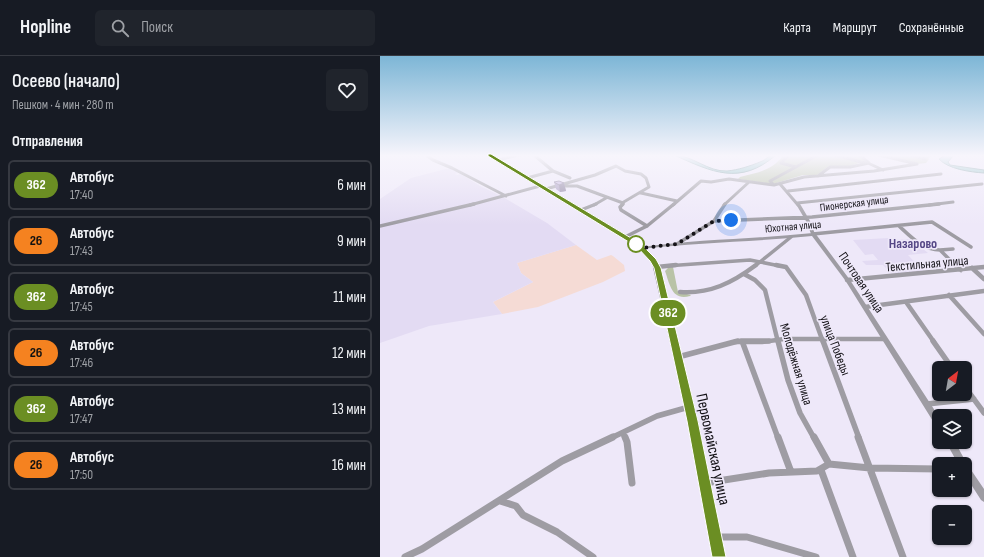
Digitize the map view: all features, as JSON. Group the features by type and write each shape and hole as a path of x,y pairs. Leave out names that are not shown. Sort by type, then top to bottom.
{"main road":[{"path":"528,178 640,247 650,256 657,267"},
{"name":"Первомайская улица","path":"657,267 689,407 719,557"}],"street":[{"path":"470,178 506,196"},
{"path":"546,189 583,178"},
{"path":"646,178 649,187 622,203 623,204 620,207 621,210 647,226"},
{"path":"774,185 770,181 775,178"},
{"path":"624,237 647,226 701,181 711,182 729,179 774,185 798,178"},
{"path":"788,191 902,178"},
{"path":"677,244 714,221 721,207 748,181"},
{"name":"Почтовая улица","path":"780,184 788,191 797,203 813,234 847,280 932,412"},
{"path":"797,203 982,184"},
{"path":"551,187 576,185 622,203"},
{"path":"380,226 506,196 540,186"},
{"path":"641,193 677,201"},
{"path":"581,210 606,198"},
{"name":"Пионерская улица","path":"714,221 805,217 953,202"},
{"name":"Юхотная улица","path":"640,247 791,237 932,222 971,247"},
{"path":"899,226 925,247 933,250 953,249"},
{"path":"680,292 696,293 712,290 744,274 791,237"},
{"path":"940,250 962,270"},
{"name":"улица Победы","path":"657,267 750,260 786,267 806,295 903,557"},
{"name":"Текстильная улица","path":"847,280 984,267"},
{"path":"972,268 984,278"},
{"name":"Молодёжная улица","path":"744,274 756,280 765,290 788,380 800,413 829,464"},
{"path":"865,307 984,291"},
{"path":"949,295 984,334"},
{"path":"906,302 947,361"},
{"path":"677,353 742,341 762,342 777,339 885,339"},
{"path":"742,341 791,472"},
{"path":"972,396 984,413"},
{"path":"927,404 974,399"},
{"path":"406,557 422,549 500,501 562,461 657,416 689,407"},
{"path":"623,433 627,442 632,483"},
{"path":"705,482 769,473 817,472 829,464 870,468 932,469"},
{"path":"821,470 852,557"},
{"path":"972,478 984,497"},
{"path":"500,501 516,506 530,519 557,532 593,557"},
{"path":"716,538 747,537 816,557"}],"shaded area":[{"path":"410,178 468,178 547,223 576,245 517,263 521,273 533,282 493,302 502,314 429,326 380,343 380,199"},
{"path":"739,178 792,178 773,184"},
{"path":"889,238 891,240 911,239 928,253 908,255 923,271 892,274 883,265 866,265 862,261 878,260 873,254 865,255 853,240"},
{"path":"576,245 597,260 611,255 613,256 624,265 625,271 603,282 538,307 502,314 493,302 533,282 521,273 517,263"},
{"path":"673,267 678,292 691,295 690,296 684,297 675,294 670,286 665,271 668,268"}],"building":[{"path":"559,181 564,183 559,185 554,182"}],"bus line":[{"name":"362","path":"529,178 639,245 653,260 658,268 705,482 719,557"}],"district":[{"name":"Назарово","path":"913,243"}],"route":[{"path":"636,244 635,243 642,248 657,245 677,244 681,240 689,238 714,221 731,220"}]}
